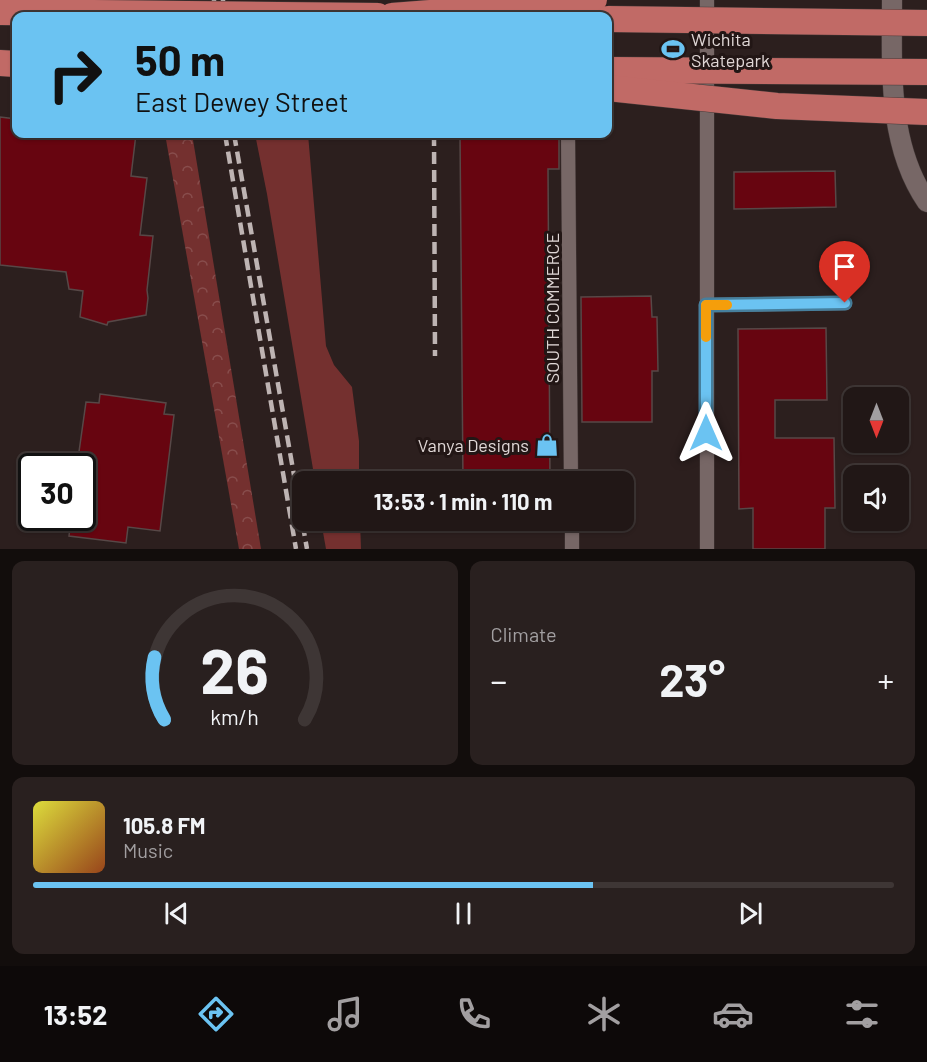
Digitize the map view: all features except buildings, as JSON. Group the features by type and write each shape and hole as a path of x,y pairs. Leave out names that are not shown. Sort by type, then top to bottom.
{"highway":[{"path":"442,12 594,0"},
{"path":"612,19 927,23"},
{"path":"612,70 927,72"},
{"path":"612,88 777,106 927,112"}],"street":[{"path":"706,549 707,0"},
{"path":"892,0 895,96 901,150 927,202"},
{"name":"SOUTH COMMERCE","path":"568,138 571,471"},
{"path":"706,305 845,303"},
{"path":"572,531 572,549"}],"green space":[{"path":"166,138 193,138 261,549 239,549"},
{"path":"256,138 308,138 326,346 334,365 352,387 359,441 359,471 313,471"},
{"path":"323,531 360,531 361,549 326,549"}],"railway":[{"path":"214,0 214,12"},
{"path":"223,0 223,12"},
{"path":"434,0 434,12"},
{"path":"226,138 296,549"},
{"path":"235,138 307,549"},
{"path":"434,138 435,356"}],"slow traffic":[{"path":"706,337 706,305 727,305"}],"place":[{"name":"Wichita Skatepark","path":"673,49"},
{"name":"Vanya Designs","path":"547,445"}],"route":[{"path":"706,433 706,305 845,303"}]}
